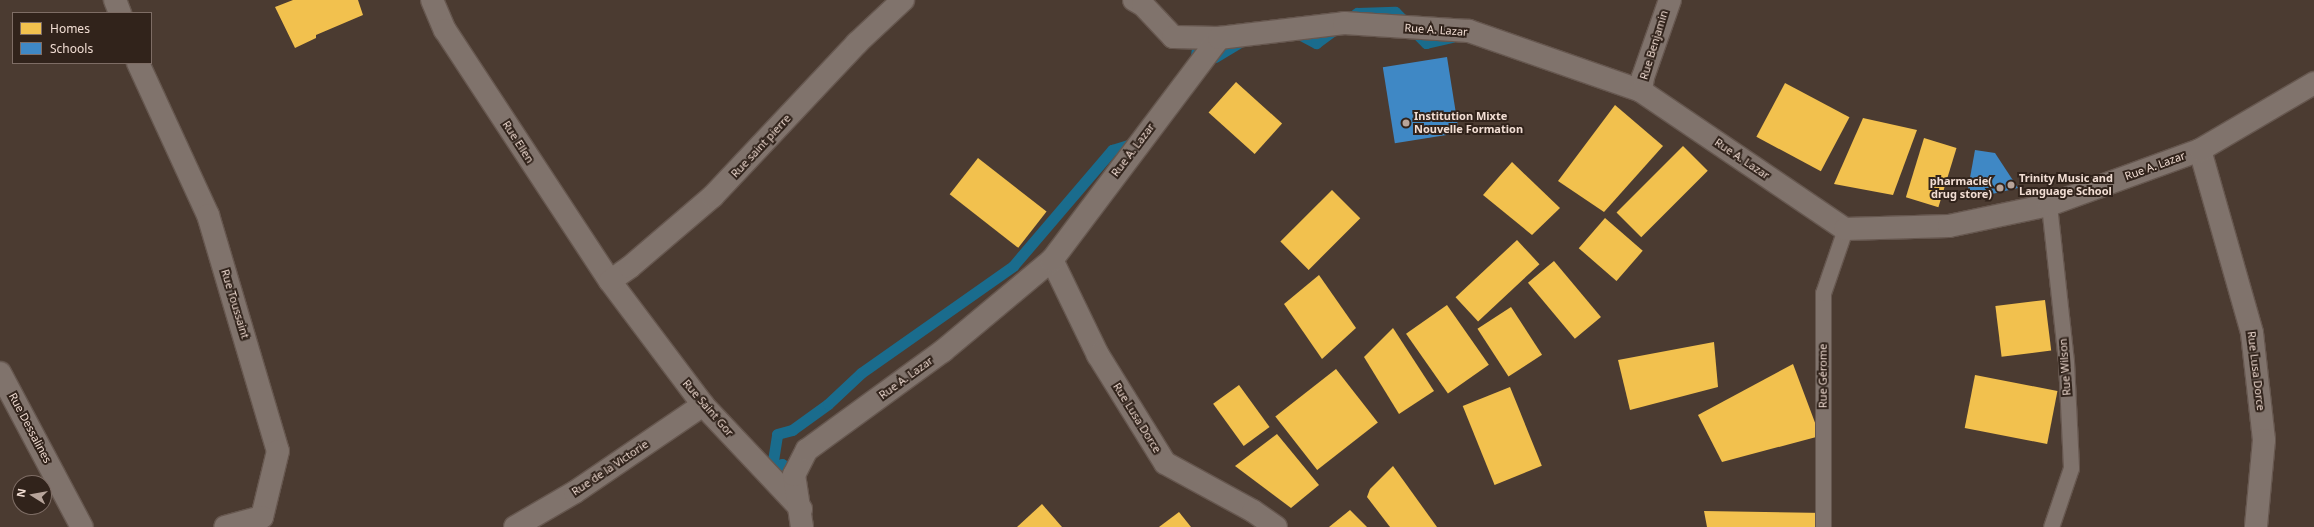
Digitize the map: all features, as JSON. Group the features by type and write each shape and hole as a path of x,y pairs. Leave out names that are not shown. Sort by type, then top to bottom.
{"street":[{"path":"115,0 120,12"},
{"name":"Rue Ellen","path":"432,0 445,30 610,281"},
{"name":"Rue saint pierre","path":"610,281 713,196 857,43 903,0"},
{"path":"1134,0 1142,5 1173,37 1219,38"},
{"name":"Rue Benjamin","path":"1641,91 1643,77 1670,0"},
{"name":"Rue A. Lazar","path":"801,517 794,474 807,450 943,351 1052,260 1219,38 1344,23 1470,31 1641,91 1845,229 1949,226 2049,205 2200,150 2314,83"},
{"name":"Rue Toussaint","path":"138,64 208,216 278,451 262,517 225,527"},
{"name":"Rue Lusa Dorce","path":"2200,150 2252,333 2264,440 2256,527"},
{"name":"Rue Lusa Dorce","path":"1052,260 1098,355 1165,463 1253,511 1276,527"},
{"name":"Rue Saint Gor","path":"610,281 703,405 801,517 817,527"},
{"name":"Rue Dessalines","path":"0,372 82,527"},
{"name":"Rue de la Victorie","path":"515,527 575,492 703,405"}],"lane":[{"name":"Rue Wilson","path":"2049,205 2066,361 2072,468 2051,527"},
{"name":"Rue Gérome","path":"1822,527 1823,293 1845,229"}],"building: Homes":[{"path":"293,0 358,0 363,15 316,35 316,38 295,48 275,7"},
{"path":"1236,82 1282,123 1255,154 1209,112"},
{"path":"1785,83 1849,117 1821,171 1756,137"},
{"path":"1615,105 1663,146 1604,212 1558,181"},
{"path":"1863,118 1917,130 1893,195 1834,184"},
{"path":"1924,138 1957,148 1938,207 1906,197"},
{"path":"1683,146 1708,171 1641,237 1617,212"},
{"path":"978,158 1047,212 1018,248 950,194"},
{"path":"1512,162 1560,208 1532,235 1483,195"},
{"path":"1332,190 1360,218 1309,270 1280,242"},
{"path":"1605,218 1643,251 1616,281 1579,248"},
{"path":"1517,240 1540,264 1478,321 1456,297"},
{"path":"1554,261 1601,317 1575,339 1528,283"},
{"path":"1319,275 1356,328 1322,359 1284,304"},
{"path":"2045,300 2051,351 2002,357 1995,306"},
{"path":"1447,305 1489,365 1448,393 1406,334"},
{"path":"1511,307 1542,355 1508,377 1477,329"},
{"path":"1393,328 1434,391 1399,414 1364,357"},
{"path":"1714,342 1718,387 1630,410 1618,360"},
{"path":"1793,364 1820,436 1722,462 1698,415"},
{"path":"1336,369 1378,423 1317,470 1275,416"},
{"path":"1975,375 2057,391 2047,444 1965,428"},
{"path":"1239,385 1270,427 1244,446 1213,404"},
{"path":"1510,387 1542,466 1495,485 1463,406"},
{"path":"1277,434 1319,485 1291,508 1235,466"},
{"path":"1393,466 1437,527 1390,527 1367,497 1370,489"},
{"path":"1042,504 1062,527 1017,527"},
{"path":"1350,510 1367,527 1329,527"},
{"path":"1704,511 1825,513 1825,527 1707,527"},
{"path":"1179,512 1191,527 1159,527"}],"building: Schools":[{"path":"1447,57 1459,133 1395,143 1383,67"},
{"path":"1975,150 1995,153 2018,188 1966,200"}],"waterway":[{"path":"1295,32 1316,43 1357,13 1395,12 1426,43 1452,37"},
{"path":"1195,64 1198,41 1215,57 1242,41"},
{"path":"793,481 782,464 772,467 777,434 792,430 828,404 861,373 1013,266 1112,150 1138,142"}],"place":[{"name":"Institution Mixte Nouvelle Formation","path":"1406,123"},
{"name":"Trinity Music and Language School","path":"2011,185"},
{"name":"pharmacie( drug store)","path":"2000,188"}]}
